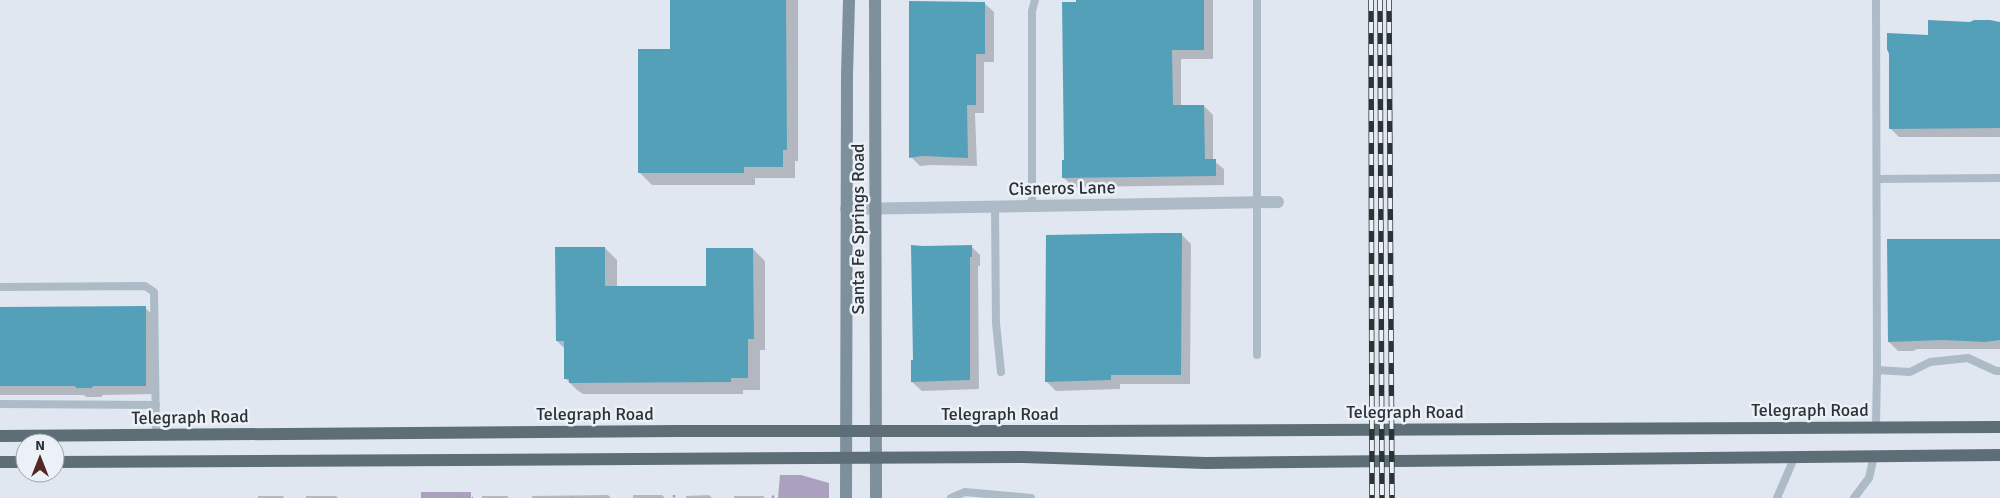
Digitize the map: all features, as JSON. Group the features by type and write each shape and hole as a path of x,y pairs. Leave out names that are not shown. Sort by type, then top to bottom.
{"main road":[{"name":"Santa Fe Springs Road","path":"846,498 848,0"},
{"name":"Santa Fe Springs Road","path":"875,0 876,498"},
{"name":"Telegraph Road","path":"0,436 845,430 1090,431 2000,427"},
{"path":"65,462 1023,457 1206,463 2000,455"},
{"path":"0,462 15,462"}],"street":[{"name":"Cisneros Lane","path":"846,209 1278,202"}],"lane":[{"path":"1032,206 1032,12 1035,0"},
{"path":"1257,0 1257,355"},
{"path":"1876,0 1876,427"},
{"path":"1877,179 2000,178"},
{"path":"995,207 996,323 1001,372"},
{"path":"0,287 145,286 154,292 156,436"},
{"path":"1877,370 1910,372 1930,362 1968,358 1996,371 2000,371"},
{"path":"0,404 156,405"},
{"path":"1778,498 1795,456"},
{"path":"1854,498 1869,478 1874,456"},
{"path":"951,498 965,492 1031,498"}],"path":[{"path":"457,492 457,497 473,498"},
{"path":"773,493 773,498"}],"shaded area":[{"path":"780,475 801,475 829,483 829,498 778,498"},
{"path":"421,492 471,492 471,498 421,498"}],"building":[{"path":"670,0 786,0 787,150 783,150 783,167 744,167 744,173 638,173 638,49 670,49"},
{"path":"1076,0 1204,0 1204,50 1172,50 1173,105 1204,105 1205,159 1216,159 1216,176 1062,178 1062,160 1064,160 1062,2 1076,2"},
{"path":"909,1 985,2 985,54 976,54 976,105 967,105 968,158 922,156 909,158"},
{"path":"1928,20 1970,22 1974,20 1990,20 2000,22 2000,128 1889,129 1889,54 1887,49 1887,33 1928,35"},
{"path":"1182,233 1181,375 1111,375 1111,380 1045,382 1046,235"},
{"path":"1887,239 2000,239 2000,340 1985,342 1943,340 1888,342"},
{"path":"911,245 972,245 972,257 970,257 970,380 911,382 911,360 913,360"},
{"path":"555,247 605,247 605,286 706,286 706,248 753,248 754,339 748,339 748,378 731,378 731,382 569,383 569,379 564,379 564,341 556,341"},
{"path":"146,306 146,386 93,386 92,388 76,388 75,386 0,386 0,307"}],"railway":[{"path":"1371,0 1372,498"},
{"path":"1380,0 1382,498"},
{"path":"1389,0 1392,498"}]}
